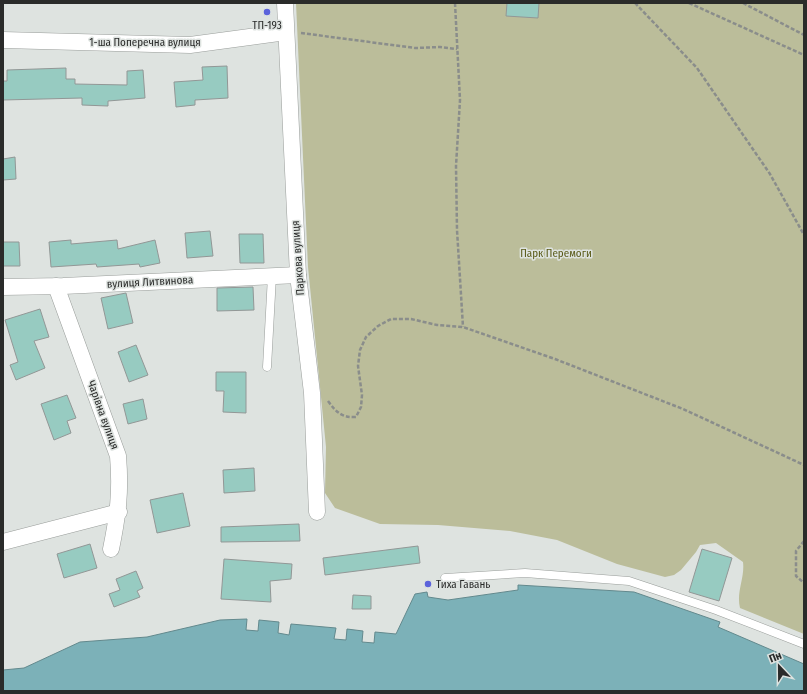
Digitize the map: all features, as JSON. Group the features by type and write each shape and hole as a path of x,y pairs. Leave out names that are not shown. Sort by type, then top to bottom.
{"street":[{"name":"Паркова вулиця","path":"285,3 298,275 312,392 317,512"},
{"name":"1-ша Поперечна вулиця","path":"3,40 190,45 286,32"},
{"name":"вулиця Литвинова","path":"3,287 298,275"},
{"name":"Чарівна вулиця","path":"56,286 118,456 120,485 119,512 111,550"},
{"path":"3,542 119,512"}],"lane":[{"path":"267,367 272,276"},
{"path":"445,578 525,572 629,581 716,610 804,644"}],"path":[{"path":"455,3 460,100 456,166 457,223 463,327"},
{"path":"635,3 697,68 770,174 804,235"},
{"path":"689,3 804,55"},
{"path":"743,3 804,35"},
{"path":"286,32 315,33 415,48 440,47 457,49"},
{"path":"327,399 338,413 346,417 356,417 361,407 362,395 358,366 360,350 366,337 378,326 391,319 411,319 437,325 463,327 555,359 683,409 804,464"},
{"path":"804,541 795,553 796,576 804,583"}],"green space":[{"name":"Парк Перемоги","path":"296,3 804,3 804,634 740,608 739,596 743,574 743,562 716,543 700,545 681,570 674,575 665,577 617,564 557,540 510,531 438,525 380,524 335,508 325,493 326,447 308,267"}],"water":[{"path":"518,585 634,592 720,622 718,627 804,664 804,691 3,691 3,670 24,668 80,642 147,637 220,620 247,619 246,630 258,631 259,620 279,622 278,633 289,635 291,624 336,628 334,639 346,640 347,629 363,631 362,642 374,643 375,632 396,634 415,594 427,592 428,597 448,600 518,590"}],"building":[{"path":"507,3 539,3 538,18 506,16"},
{"path":"227,66 228,98 195,100 195,105 176,107 174,82 203,80 202,67"},
{"path":"66,68 66,79 75,79 75,84 127,85 127,71 143,70 145,98 108,101 108,106 82,105 82,98 3,100 3,81 7,81 7,70"},
{"path":"15,157 16,179 3,180 3,159"},
{"path":"210,231 213,256 187,258 185,233"},
{"path":"239,234 263,234 264,263 240,263"},
{"path":"71,240 71,244 117,240 118,249 155,240 160,263 140,267 139,264 97,267 96,264 51,267 49,242"},
{"path":"3,242 19,242 20,266 3,266"},
{"path":"253,287 254,310 217,311 217,288"},
{"path":"126,293 133,323 108,329 101,298"},
{"path":"40,309 49,337 34,341 45,368 16,380 10,365 18,362 5,320"},
{"path":"136,345 148,375 129,382 118,352"},
{"path":"216,372 246,372 246,413 223,412 224,391 216,391"},
{"path":"67,395 76,418 67,421 71,433 54,440 41,404"},
{"path":"143,399 147,419 128,424 123,404"},
{"path":"254,468 255,491 224,493 223,470"},
{"path":"183,493 190,526 157,533 150,500"},
{"path":"299,524 300,541 221,542 221,527"},
{"path":"90,544 97,568 64,578 57,554"},
{"path":"418,546 420,563 325,575 323,558"},
{"path":"702,549 732,558 719,601 689,592"},
{"path":"224,559 292,564 291,579 270,581 271,602 221,599"},
{"path":"136,571 143,588 137,591 140,597 114,607 109,594 120,590 116,579"},
{"path":"353,595 371,596 371,609 352,609"}],"place":[{"name":"ТП-193","path":"267,12"},
{"name":"Тиха Гавань","path":"428,584"}]}
